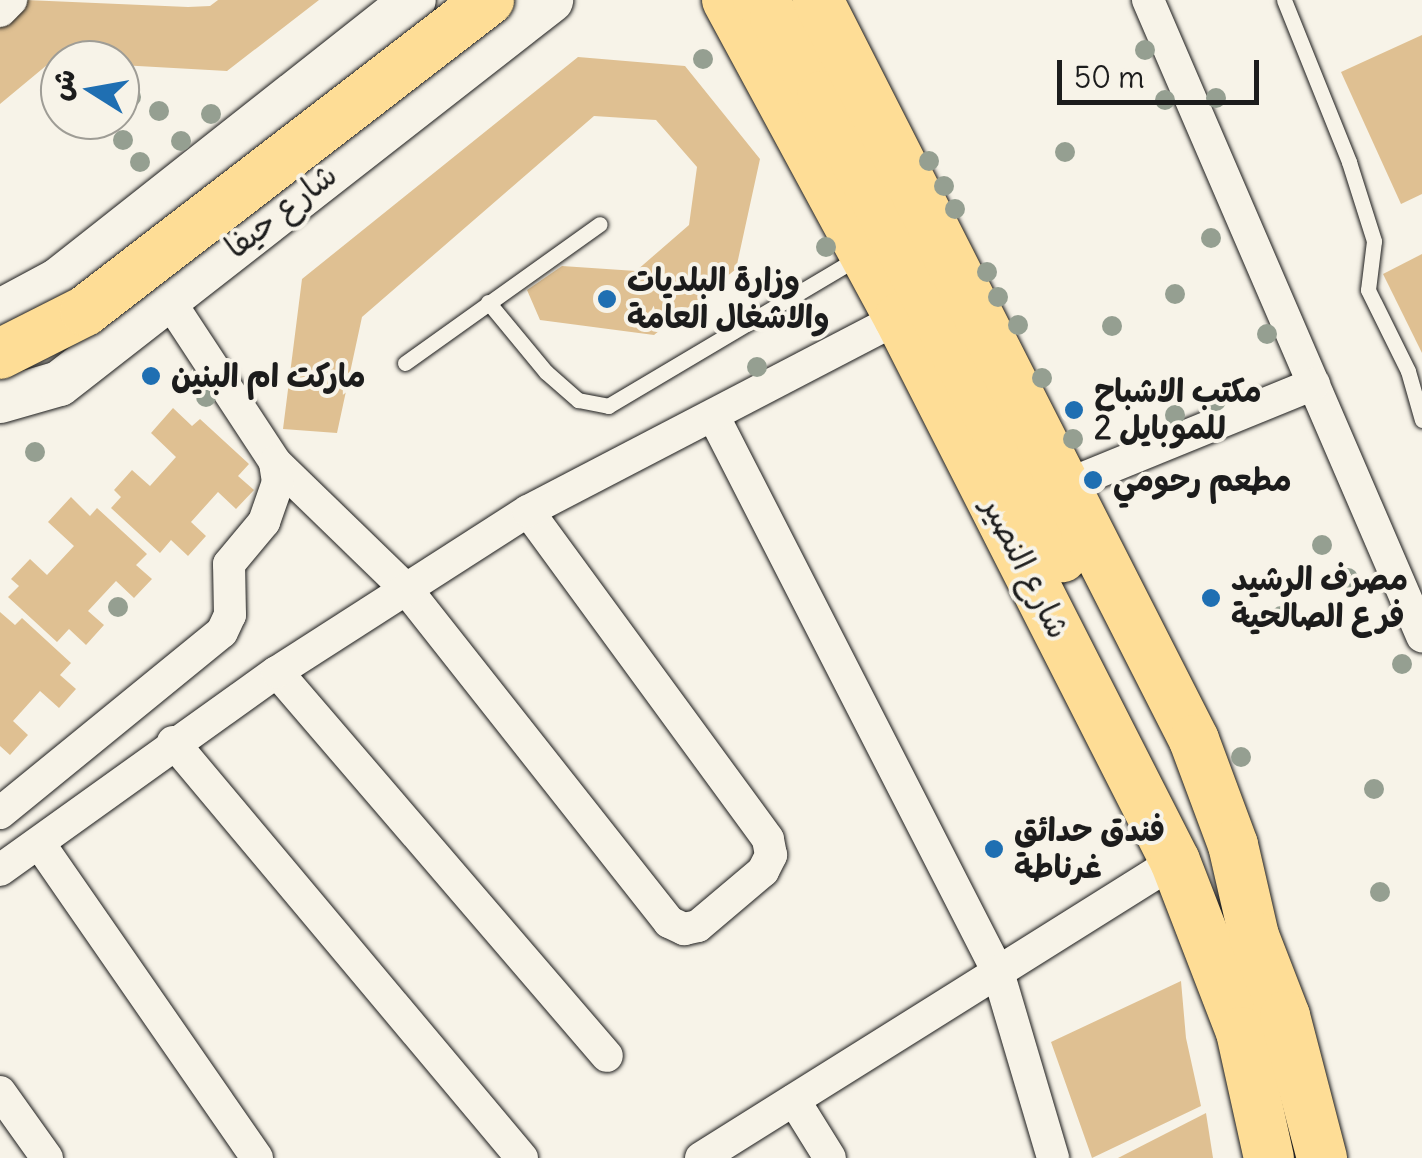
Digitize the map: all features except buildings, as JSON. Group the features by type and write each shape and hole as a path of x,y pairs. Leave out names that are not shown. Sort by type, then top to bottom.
{"main road":[{"path":"0,311 58,280 414,0"},
{"path":"476,0 488,28 484,51"},
{"path":"0,354 86,311 489,0"},
{"name":"شارع حيفا","path":"0,400 59,383 550,0"},
{"name":"شارع النصیر","path":"727,0 864,253 891,322 1175,861 1241,1032 1269,1158"},
{"path":"758,0 776,18 822,96 1170,765 1254,936 1285,1016 1322,1158"},
{"path":"818,0 1194,740 1233,845 1254,936"}],"street":[{"path":"0,11 11,0"},
{"path":"1148,0 1422,636"},
{"path":"168,299 275,462 407,590 668,922 684,930 698,926 763,870 771,854 768,840 528,512"},
{"path":"0,870 173,742 528,512 891,322"},
{"path":"1064,486 1314,384"},
{"path":"714,416 998,972 1053,1158"},
{"path":"0,814 222,632 230,615 230,564 264,522 278,482 275,462"},
{"path":"277,672 607,1056"},
{"path":"173,742 522,1158"},
{"path":"39,843 257,1158"},
{"path":"700,1158 1175,861"},
{"path":"0,1092 47,1158"},
{"path":"794,1100 830,1158"}],"lane":[{"path":"1284,0 1349,162 1374,241 1368,290 1408,370 1422,420"},
{"path":"405,362 600,224"},
{"path":"488,302 556,382 578,400 608,406 864,253"}],"place":[{"name":"وزارة البلديات والاشغال العامة","path":"607,299"},
{"name":"ماركت ام البنين","path":"151,376"},
{"name":"مكتب الاشباح 2 للموبايل","path":"1074,410"},
{"name":"مطعم رحومي","path":"1093,480"},
{"name":"مصرف الرشيد فرع الصالحية","path":"1211,598"},
{"name":"فندق حدائق غرناطة","path":"994,849"}]}
